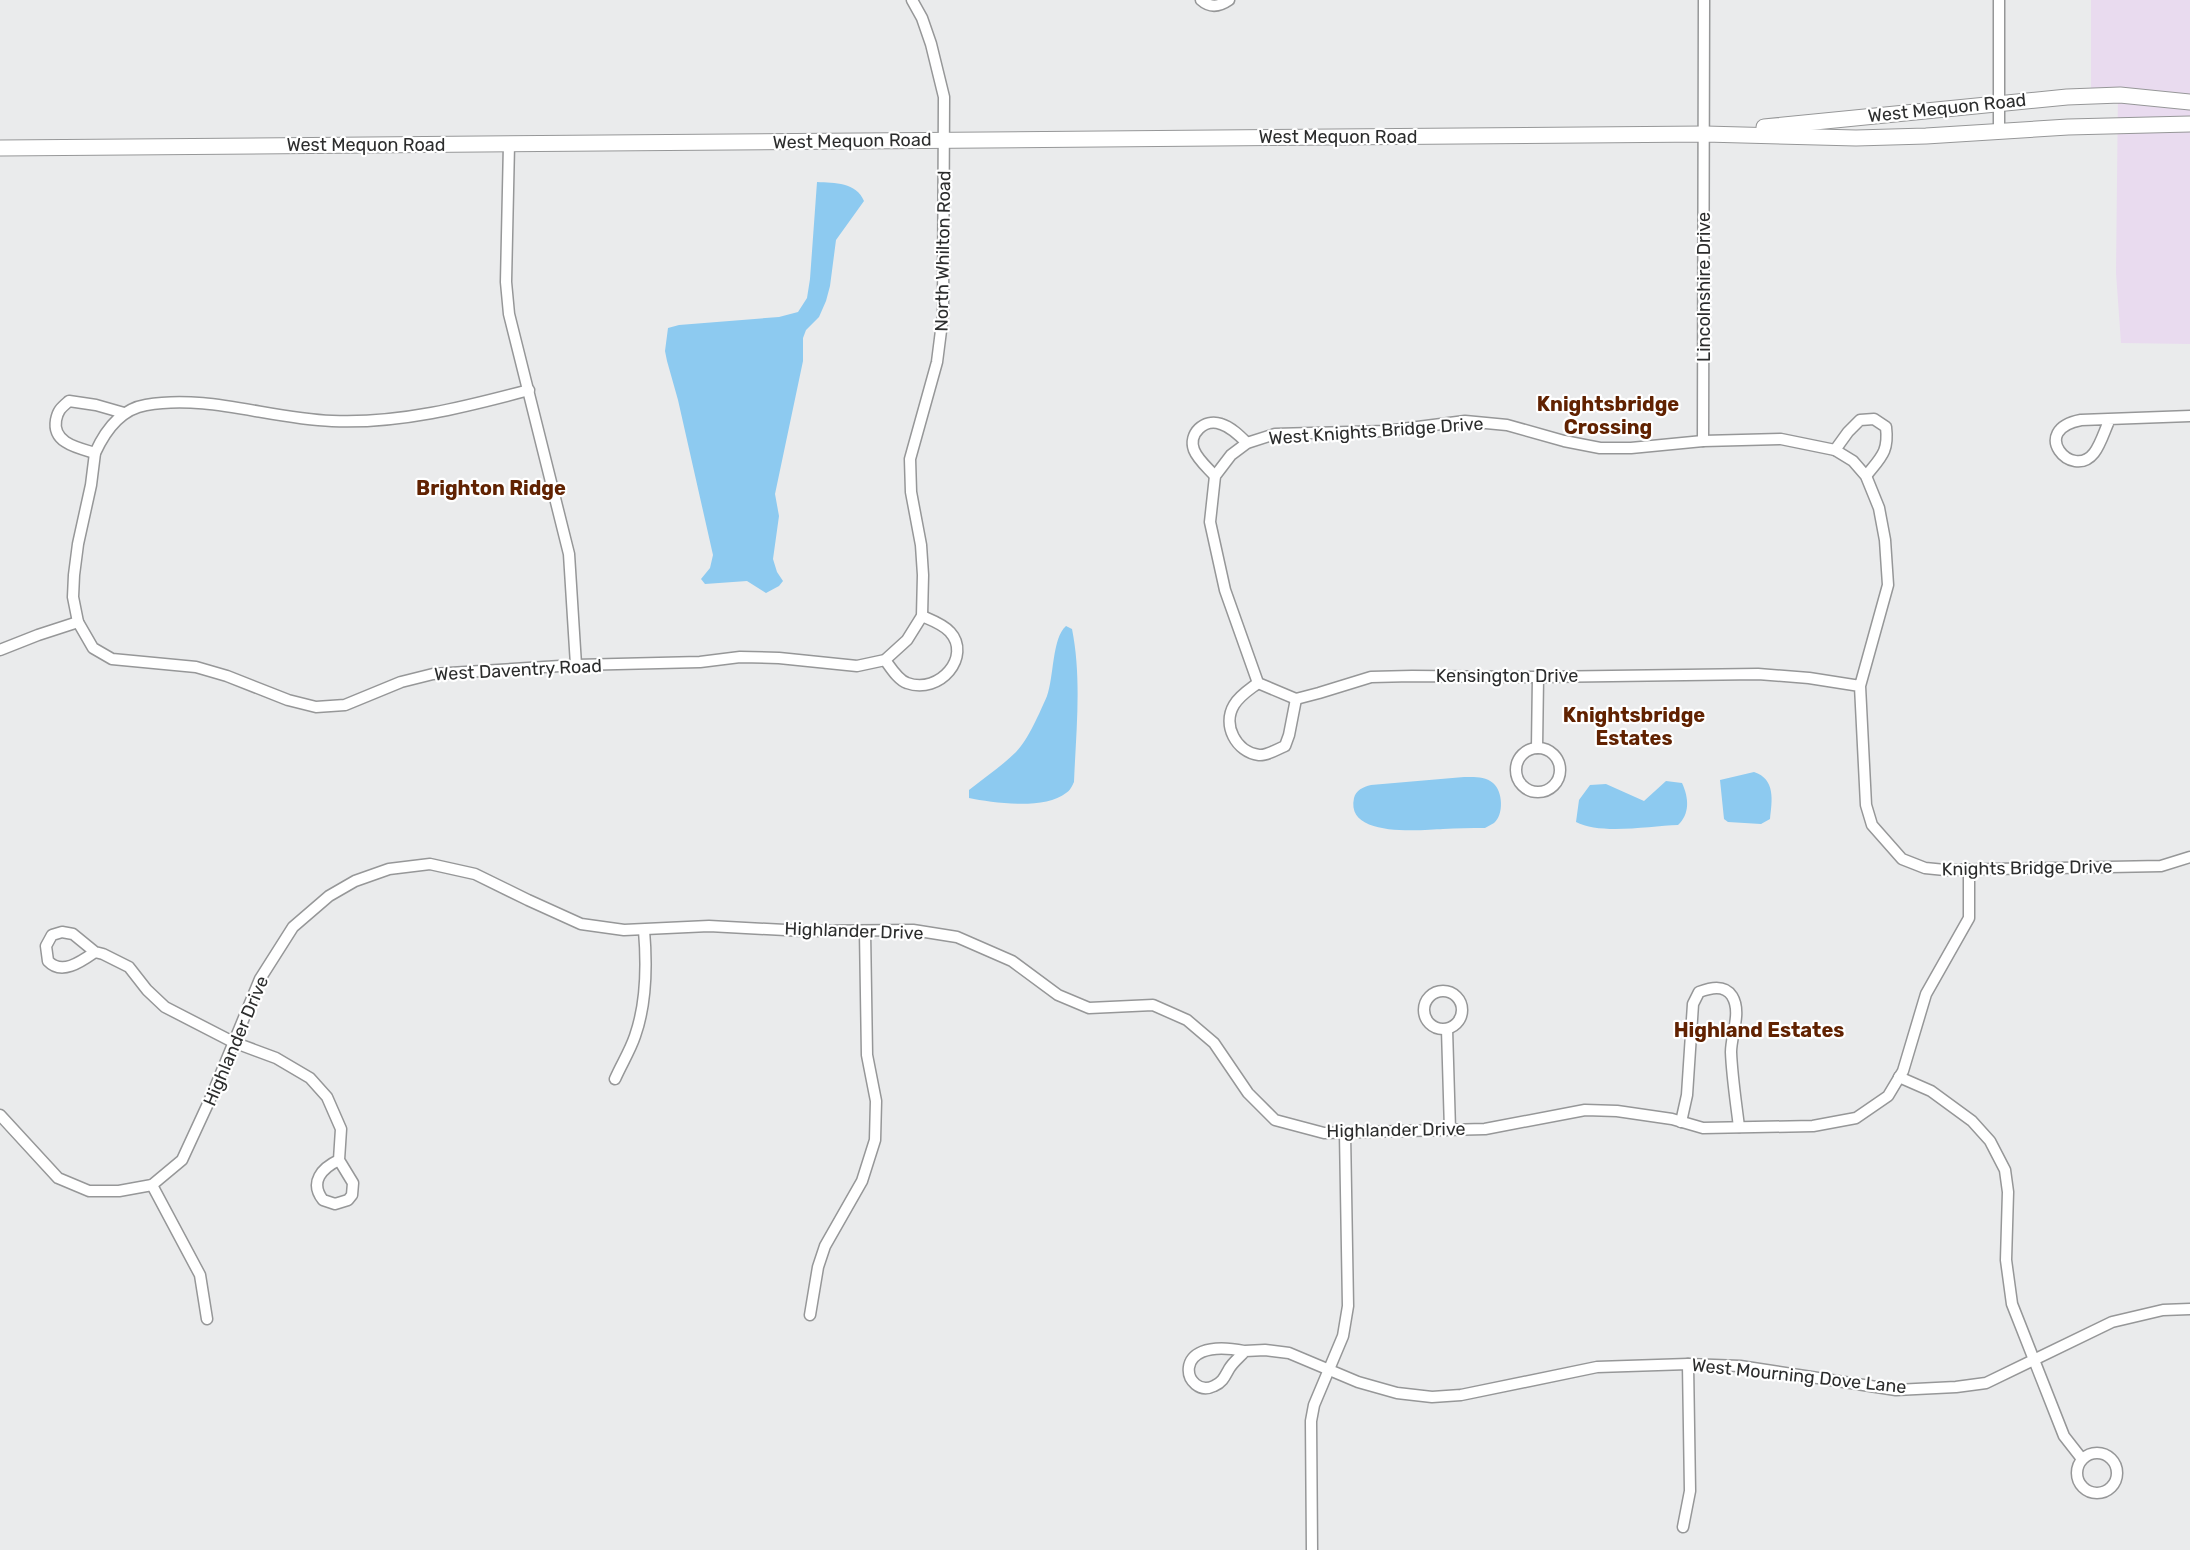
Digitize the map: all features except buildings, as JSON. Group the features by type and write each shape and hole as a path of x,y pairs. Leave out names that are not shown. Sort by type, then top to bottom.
{"main road":[{"name":"West Mequon Road","path":"1705,134 2067,96 2120,94 2190,102"},
{"name":"West Mequon Road","path":"0,148 1705,134 1856,138 2190,123"}],"street":[{"name":"North Whilton Road","path":"912,0 922,18 938,67 944,98 943,331 937,362 913,444 910,466 911,492 921,545 922,616"},
{"path":"1201,0 1212,6 1218,6 1229,0"},
{"name":"Lincolnshire Drive","path":"1703,441 1704,0"},
{"path":"1999,0 1999,131"},
{"path":"509,144 506,282 509,314 569,554 576,665"},
{"path":"0,650 78,622 73,597 74,574 95,453 102,438 124,413 144,405 203,402 265,414 332,422 402,418 452,410 529,390"},
{"path":"95,453 72,446 60,439 55,427 58,410 69,401 96,405 124,413"},
{"path":"2110,419 2094,453 2084,460 2075,461 2064,458 2057,449 2056,437 2060,427 2069,422 2110,419 2190,416"},
{"path":"1835,450 1860,420 1874,419 1886,427 1888,444 1880,460 1866,476"},
{"name":"West Knights Bridge Drive","path":"1215,476 1231,455 1248,443 1284,434 1386,431 1465,421 1507,425 1564,441 1600,448 1631,448 1703,441 1781,440 1835,450 1853,461 1866,476 1879,508 1885,540 1888,585"},
{"path":"1248,443 1220,423 1209,423 1202,426 1193,436 1195,451 1215,476 1210,522 1225,591 1258,683 1296,699 1285,746 1260,755 1243,750 1235,741 1230,726 1232,707 1243,693 1258,683"},
{"name":"Knights Bridge Drive","path":"1888,585 1860,686 1866,805 1872,825 1902,859 1925,868 1969,870 2161,866 2190,857"},
{"path":"922,616 936,622 951,633 956,655 951,670 938,682 922,686 906,683 896,675 885,660 907,640 922,616"},
{"name":"West Daventry Road","path":"78,622 93,648 112,659 195,667 227,676 288,700 316,707 345,705 401,682 433,674 576,665 700,662 740,657 779,658 857,666 885,660"},
{"name":"Kensington Drive","path":"1296,699 1371,677 1758,674 1809,678 1860,686"},
{"path":"1537,748 1538,677"},
{"path":"1537,748 1551,752 1559,763 1560,770 1550,788 1536,792 1523,785 1516,773 1519,759 1524,753 1537,748"},
{"name":"Highlander Drive","path":"0,1115 58,1178 89,1191 119,1191 152,1185 182,1160 212,1095 260,979 293,927 329,896 355,880 389,869 430,864 475,874 581,924 624,930 709,926 804,931 913,930 957,937 1012,961 1058,995 1089,1008 1153,1005 1187,1020 1214,1043 1248,1093 1275,1120 1324,1133 1485,1129 1585,1110 1617,1111 1702,1128 1813,1126 1856,1118 1888,1096 1899,1077 1926,994 1970,918 1969,870"},
{"path":"615,1079 634,1038 642,1010 646,955 644,930"},
{"path":"810,1315 818,1267 825,1246 861,1181 875,1140 876,1101 867,1055 864,931"},
{"path":"95,952 129,967 147,990 165,1007 233,1042 276,1058 310,1078 327,1097 341,1129 339,1160"},
{"path":"1681,1122 1687,1095 1693,1004 1699,992 1713,987 1728,991 1734,999 1736,1012 1731,1051 1739,1127"},
{"path":"1447,1029 1450,1130"},
{"path":"1899,1077 1931,1091 1972,1121 1990,1141 2005,1170 2008,1192 2006,1260 2012,1304 2064,1436 2082,1459"},
{"path":"1312,1550 1311,1420 1314,1405 1343,1336 1348,1306 1345,1133"},
{"path":"152,1185 200,1275 207,1319"},
{"name":"West Mourning Dove Lane","path":"1245,1351 1215,1386 1201,1388 1190,1377 1190,1362 1197,1353 1220,1348 1289,1353 1358,1382 1397,1393 1432,1397 1461,1395 1597,1366 1688,1364 1740,1366 1896,1390 1986,1383 2112,1322 2163,1310 2190,1309"},
{"path":"1683,1527 1690,1491 1688,1364"}],"shaded area":[{"path":"2091,0 2190,0 2190,344 2121,343 2116,273 2118,90 2091,90"}],"water":[{"path":"817,182 838,183 850,187 856,190 864,201 836,240 826,301 819,317 806,330 803,338 803,361 775,494 779,516 773,559 783,581 766,593 747,581 705,584 701,579 710,568 713,555 665,351 668,328 679,325 779,317 798,312 807,298 810,279"},
{"path":"1066,626 1072,629 1078,686 1072,787 1057,798 1046,802 1019,804 969,798 969,790 1011,757 1029,733 1047,696 1058,639"},
{"path":"1754,772 1761,775 1769,785 1772,798 1770,819 1761,824 1728,822 1724,819 1720,780"},
{"path":"1464,777 1486,779 1493,783 1499,792 1501,809 1494,823 1485,828 1387,829 1372,826 1361,820 1354,811 1356,793 1371,785"},
{"path":"1666,781 1682,783 1686,794 1685,816 1678,825 1611,829 1586,826 1576,822 1579,800 1590,785 1606,784 1644,801"}],"district":[{"name":"Knightsbridge Crossing","path":"1608,416"},
{"name":"Brighton Ridge","path":"491,488"},
{"name":"Knightsbridge Estates","path":"1634,726"},
{"name":"Highland Estates","path":"1759,1030"}]}
